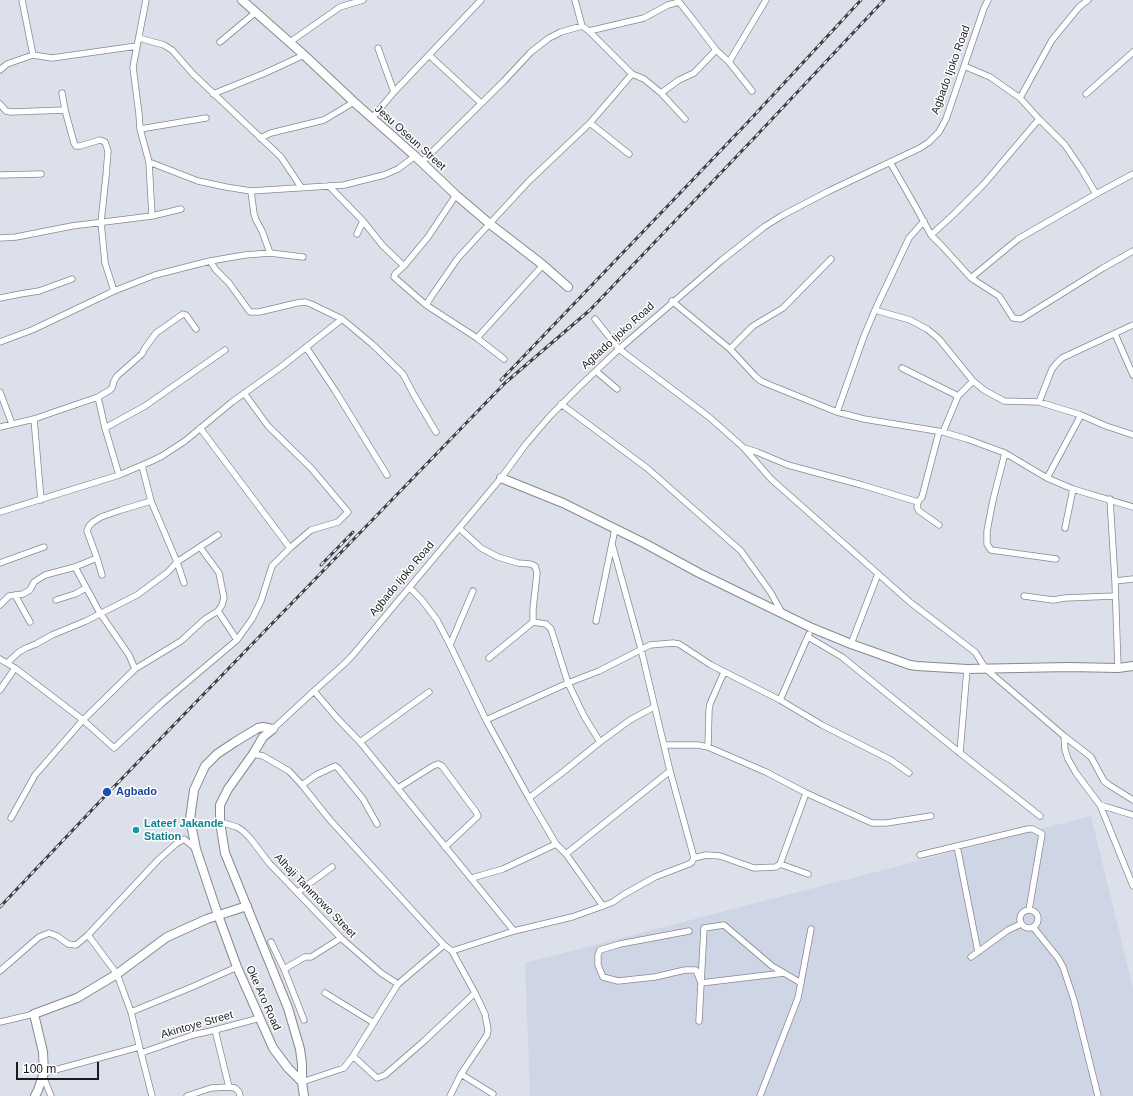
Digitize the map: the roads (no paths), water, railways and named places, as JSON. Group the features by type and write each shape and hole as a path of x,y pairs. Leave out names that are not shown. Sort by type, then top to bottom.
{"main road":[{"name":"Jesu Oseun Street","path":"242,0 422,162 456,195 490,224 544,265 568,287"},
{"path":"501,478 563,503 699,573 812,628 910,665 967,669 1118,668 1133,666"},
{"path":"218,915 196,849 190,819 194,790 205,766 217,754 258,728 263,727 273,729"},
{"name":"Agbado Ijoko Road","path":"247,906 225,853 220,822 220,805 228,790 263,737 273,729"},
{"path":"35,1096 43,1074 43,1052 34,1014 77,998 117,974 167,937 207,919 247,906"},
{"name":"Oke Aro Road","path":"247,906 288,1008 300,1049 304,1096"},
{"name":"Oke Aro Road","path":"218,915 237,967 273,1048 288,1068 302,1082"}],"street":[{"path":"22,0 34,55"},
{"path":"146,0 133,67 140,129 149,162 152,216"},
{"path":"290,42 340,7 363,0"},
{"path":"372,118 394,92 481,0"},
{"path":"574,0 582,26 589,31 632,74 644,79 661,93 685,119"},
{"path":"730,62 766,0"},
{"name":"Agbado Ijoko Road","path":"273,729 352,656 501,478 526,444 561,404 619,349 672,302 764,226 829,191 920,148 929,142 939,132 946,119 988,0"},
{"path":"1020,98 1052,40 1079,7 1088,0"},
{"path":"589,31 644,18 668,5 680,1 716,50 730,62 752,91"},
{"path":"220,42 256,12"},
{"path":"422,162 504,81 522,60 549,38 561,32 582,26"},
{"path":"139,38 164,45 172,50 213,94 280,157 300,187"},
{"path":"0,70 8,64 34,55 52,58 137,46"},
{"path":"378,48 394,92"},
{"path":"661,93 679,80 694,73 716,50"},
{"path":"1086,94 1133,52"},
{"path":"213,94 304,55"},
{"path":"429,55 481,103"},
{"path":"964,66 990,77 1020,98 1065,145 1096,194"},
{"path":"426,305 458,258 529,182 590,123 632,74"},
{"path":"62,93 65,110 76,146 100,140 105,142 108,151 101,222 105,263 114,291"},
{"path":"260,138 271,133 324,120 354,102"},
{"path":"0,104 6,111 11,112 65,110"},
{"path":"140,129 206,118"},
{"path":"931,235 953,216 984,184 1039,118"},
{"path":"590,123 629,154"},
{"path":"149,162 198,181 251,191 344,185 384,175 398,169 415,156"},
{"path":"890,162 931,235 970,278 999,296 1013,318 1021,319 1133,251"},
{"path":"0,174 41,174"},
{"path":"970,278 1018,240 1133,174"},
{"path":"329,186 363,221 383,246 404,266"},
{"path":"251,191 254,214 270,252"},
{"path":"456,195 428,237 394,277 426,305 477,338 504,359"},
{"path":"0,238 16,237 72,226 152,216 181,209"},
{"path":"357,234 363,221"},
{"path":"837,412 864,336 875,310 910,238 924,221"},
{"path":"0,342 32,330 114,291 155,275 210,261 270,252 303,257"},
{"path":"730,349 753,326 783,308 831,259"},
{"path":"210,261 250,312 259,312 304,302 342,319 372,344 403,374 436,432"},
{"path":"477,338 544,265"},
{"path":"0,298 38,291 72,279"},
{"path":"672,302 730,349 761,381 837,412 864,419 941,432 967,440 1005,454 1047,478 1073,489 1133,507"},
{"path":"875,310 910,320 927,329 939,340 973,381 984,390 1004,401 1039,402 1081,415 1106,426 1133,435"},
{"path":"0,427 34,418 98,397 110,390 117,376 142,354 156,333 183,314 186,315 196,329"},
{"path":"0,512 118,475 142,466 162,456 185,441 244,393 281,367 342,319"},
{"path":"595,319 619,349 709,417 744,448 771,479 911,602 975,652 986,669 1064,736 1091,757 1104,781 1133,800"},
{"path":"1039,402 1052,369 1062,358 1133,325"},
{"path":"1115,334 1133,375"},
{"path":"306,347 336,392 387,475"},
{"path":"105,428 145,406 225,350"},
{"path":"902,368 958,396"},
{"path":"596,371 617,389"},
{"path":"939,525 920,511 918,502 922,497 941,432 958,396 973,381"},
{"path":"0,392 12,424"},
{"path":"0,659 15,668 83,720 114,748 161,704 237,640 252,619 261,601 272,566 311,530 338,522 348,512 312,468 268,426 244,393"},
{"path":"98,397 118,475"},
{"path":"561,404 646,468 741,551 771,593 783,614"},
{"path":"1047,478 1081,415"},
{"path":"34,418 41,500"},
{"path":"200,428 290,548"},
{"path":"744,448 792,466 918,502"},
{"path":"1005,454 993,500 987,531 987,544 991,550 1056,559"},
{"path":"142,466 151,501 177,562 184,583"},
{"path":"1065,528 1073,489"},
{"path":"1110,499 1118,668"},
{"path":"102,575 87,531 89,526 101,517 151,501"},
{"path":"459,528 481,548 498,557 535,566 537,572 533,622 489,658"},
{"path":"596,621 616,529"},
{"path":"7,663 26,648 86,621 100,612 137,595 168,572 177,562 218,535"},
{"path":"612,544 641,649 670,771 694,858"},
{"path":"0,564 44,547"},
{"path":"11,818 35,776 83,720 136,668 182,641 205,618 222,606 224,598 219,573 200,547"},
{"path":"0,604 9,596 24,594 30,590 34,582 45,575 75,567 97,558"},
{"path":"75,567 100,612 136,668"},
{"path":"851,644 878,574"},
{"path":"1115,582 1133,579"},
{"path":"56,600 75,594 86,588"},
{"path":"410,588 421,599 437,620 486,720 556,844 566,854 603,906"},
{"path":"450,645 474,591"},
{"path":"15,595 30,622"},
{"path":"1024,596 1053,600 1065,598 1115,596"},
{"path":"218,610 237,640"},
{"path":"533,622 546,624 549,626 568,683 584,716 600,742"},
{"path":"780,700 812,628"},
{"path":"808,637 842,657 960,754 1040,816"},
{"path":"486,720 599,670 650,645 673,643 679,644 711,665 780,700 891,760 909,773"},
{"path":"0,690 15,668"},
{"path":"960,754 967,669"},
{"path":"708,747 710,704 724,672"},
{"path":"314,691 360,742 514,931"},
{"path":"360,742 429,692"},
{"path":"529,798 630,720 654,707"},
{"path":"1064,736 1065,750 1068,760 1100,805 1133,886"},
{"path":"664,745 698,745 708,747 766,772 806,793 872,823 886,823 931,816"},
{"path":"253,754 263,756 289,771 330,820 444,945 452,951 485,1014 488,1030 487,1035 461,1074 450,1096"},
{"path":"398,788 433,766 438,764 442,766 478,816 445,847"},
{"path":"302,785 316,775 335,766 363,799 377,824"},
{"path":"566,854 670,771"},
{"path":"452,951 514,931 572,917 603,906 613,902 655,877 689,864 694,858 706,855 720,856 754,868 776,867 780,864 806,793"},
{"path":"1100,805 1133,815"},
{"name":"Alhaji Tanimowo Street","path":"220,822 237,827 244,831 269,863 341,938 381,973 398,984"},
{"path":"920,855 1028,830 1033,830 1042,834 1029,910"},
{"path":"0,971 38,937 49,933 57,936 68,944 76,944 88,935 158,860 176,844 184,839 196,849"},
{"path":"472,878 503,869 556,844"},
{"path":"957,846 978,952"},
{"path":"780,864 808,874"},
{"path":"298,892 332,867"},
{"path":"1029,910 1034,912 1037,917 1037,923 1031,928 1025,928 1021,924 1020,919 1022,914 1029,910"},
{"path":"971,957 1008,930 1021,924"},
{"path":"699,1021 704,928 724,925 772,966 801,983"},
{"path":"1033,927 1058,958 1063,967 1074,1000 1098,1096"},
{"path":"760,1096 798,998 811,929"},
{"path":"689,931 620,944 600,950 598,955 598,965 603,977 618,981 656,977 685,970 696,970 701,983"},
{"path":"88,935 117,974 131,1012 152,1096"},
{"path":"284,969 305,957 311,957 341,938"},
{"path":"271,942 284,969 304,1020"},
{"path":"302,1082 344,1068 398,984 444,945"},
{"path":"131,1012 192,988 237,967"},
{"path":"701,983 784,973"},
{"path":"325,993 374,1023"},
{"path":"353,1056 377,1078 385,1075 419,1046 475,993"},
{"path":"0,1022 34,1014"},
{"name":"Akintoye Street","path":"43,1074 260,1018"},
{"path":"215,1030 229,1087"},
{"path":"43,1074 51,1096"},
{"path":"461,1074 493,1094"},
{"path":"187,1096 211,1088 229,1087 235,1088 239,1092 240,1096"}],"railway":[{"path":"501,380 748,122 861,0"},
{"path":"0,907 106,795 505,383 590,310 884,0"},
{"path":"321,565 353,532"}],"place":[{"name":"Agbado","path":"107,792"},
{"name":"Lateef Jakande Station","path":"136,830"}]}
